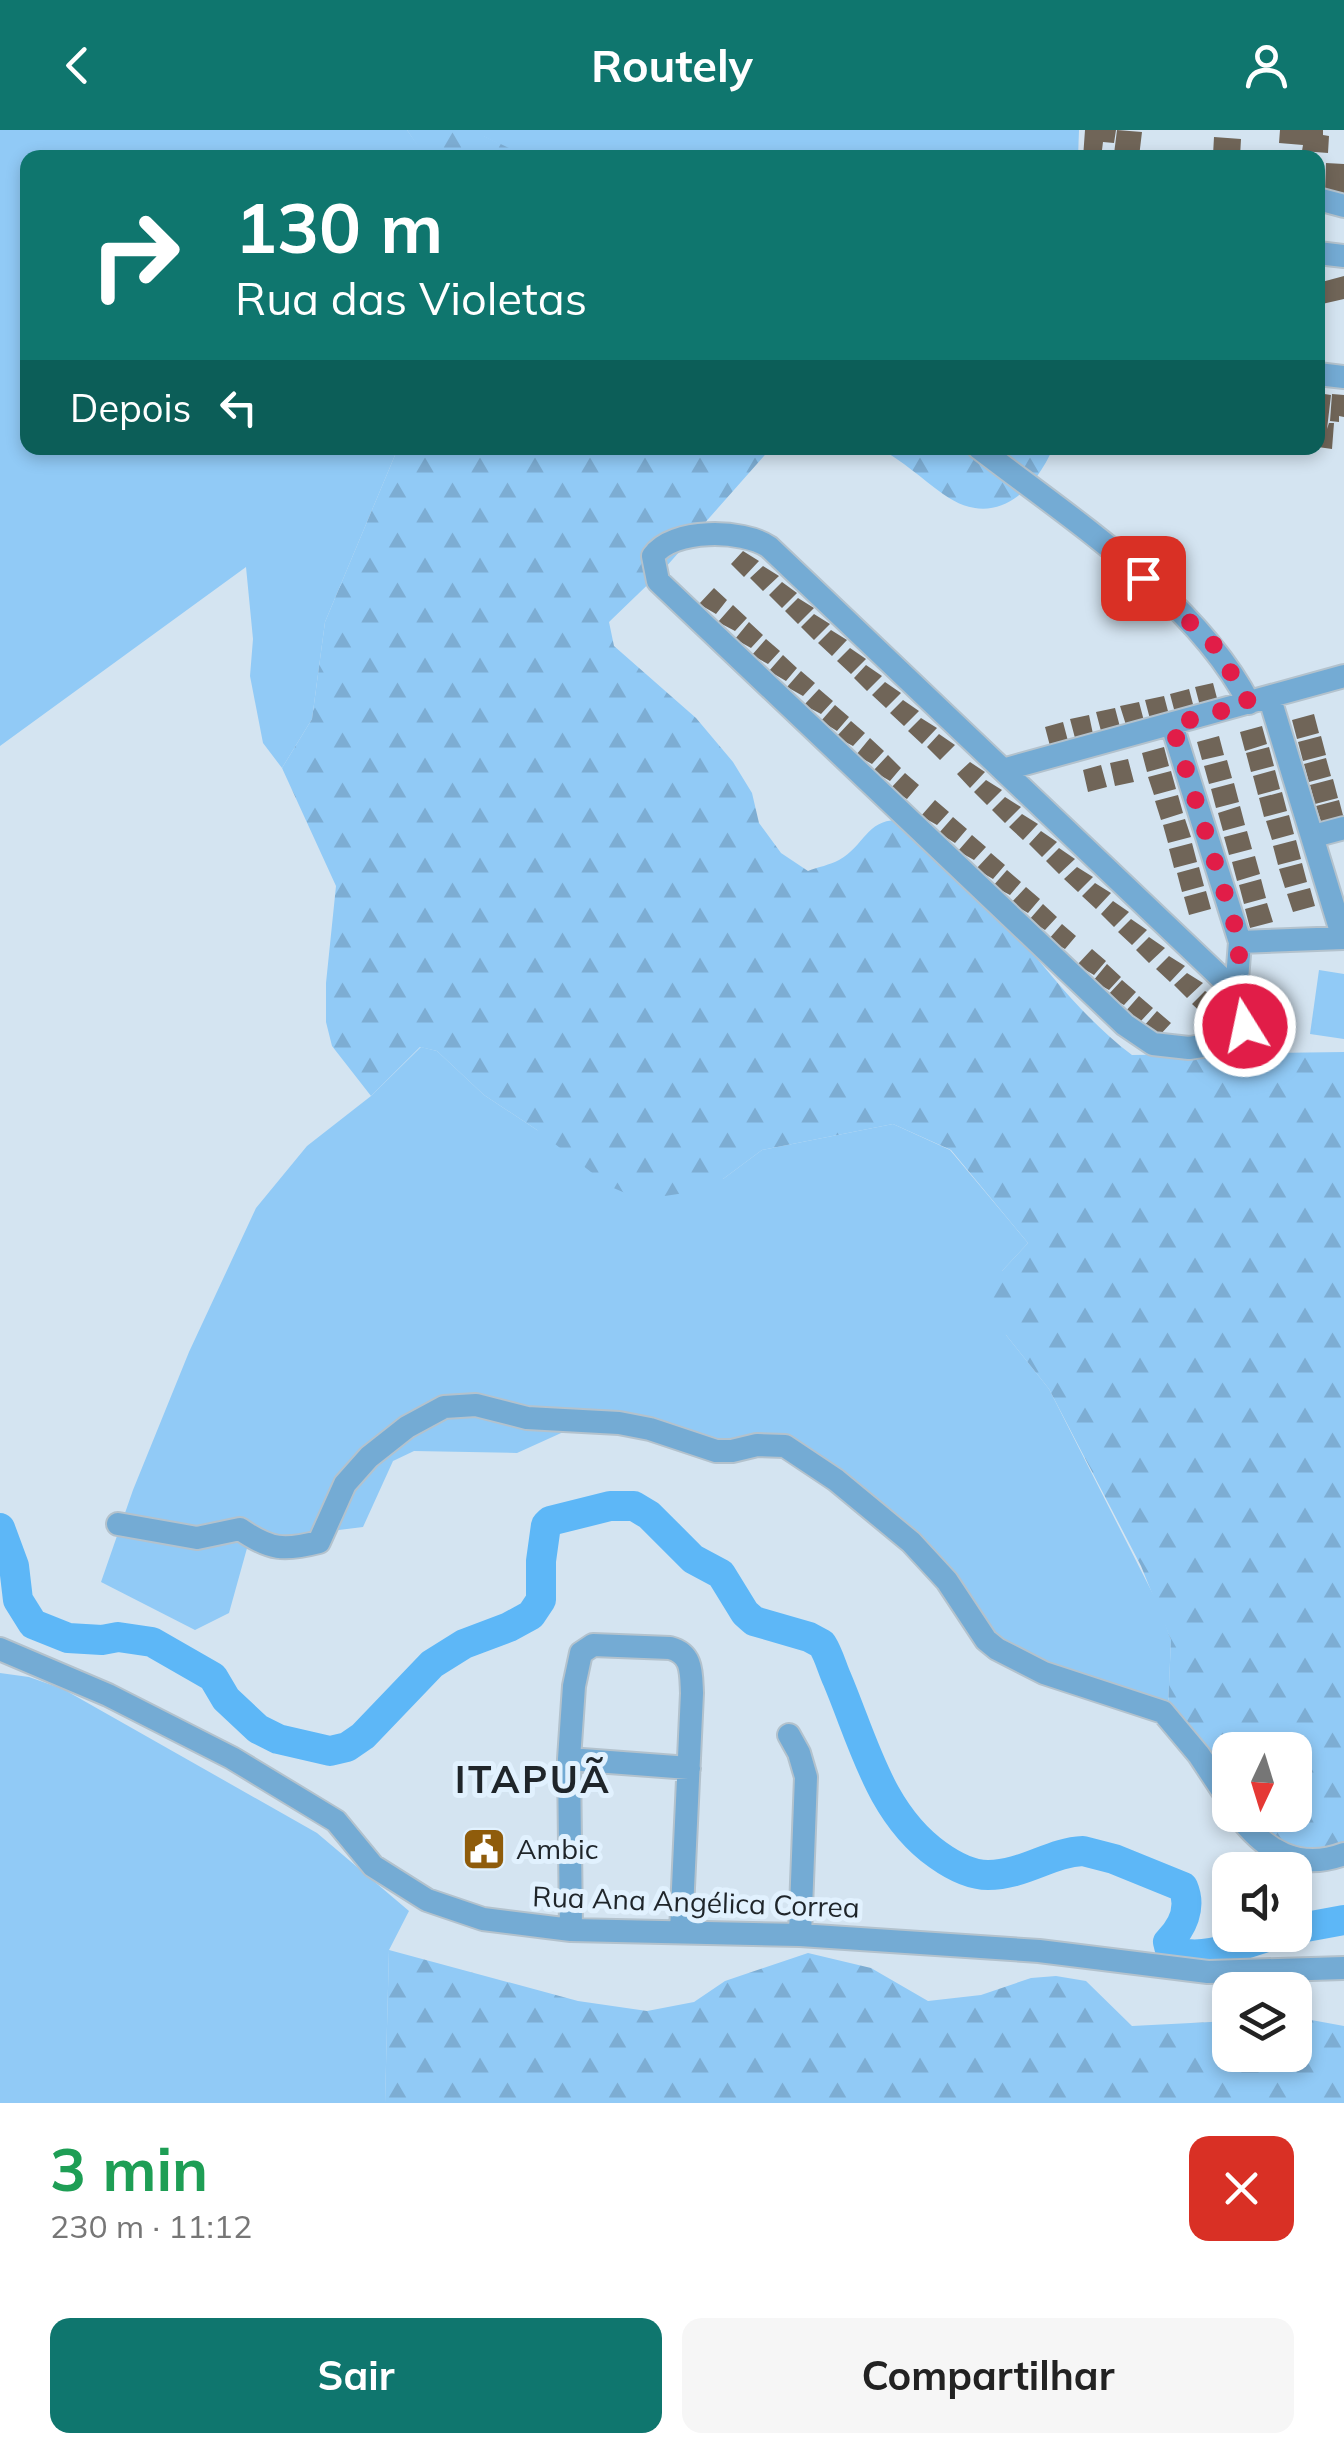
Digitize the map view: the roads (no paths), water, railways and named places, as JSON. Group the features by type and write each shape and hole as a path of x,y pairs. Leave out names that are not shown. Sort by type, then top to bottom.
{"street":[{"path":"988,455 1143,578 1192,622 1260,701 1314,836 1344,938 1240,942"},
{"path":"729,533 759,540 1006,769 1236,992 1246,1018 1240,1036 1229,1042 1170,1048 1154,1044 1125,1025 658,581 655,551 707,534 729,533"},
{"path":"1006,769 1344,676"},
{"path":"1172,725 1240,942 1236,992"},
{"path":"1314,836 1344,828"},
{"path":"118,1524 197,1538 240,1529 264,1545 294,1549 319,1542 345,1484 369,1457 407,1427 444,1407 476,1405 527,1418 619,1423 650,1429 716,1452 732,1452 756,1444 786,1446 836,1480 911,1542 947,1581 986,1640 997,1649 1044,1673 1163,1712 1212,1776"},
{"path":"571,1930 569,1760 574,1686 578,1662 592,1645 670,1648 685,1654 691,1669 681,1931"},
{"name":"Rua Ana Angélica Correa","path":"0,1648 108,1695 232,1758 336,1821 373,1866 427,1900 482,1919 571,1930 800,1935 1039,1951 1208,1972 1344,1968"},
{"path":"789,1736 806,1777 800,1935"},
{"path":"569,1760 689,1768"},
{"path":"1251,1832 1269,1848 1295,1860 1321,1861 1344,1854"}],"waterway":[{"path":"0,1528 14,1566 18,1600 33,1624 68,1638 118,1637 152,1642 213,1677 226,1699 258,1729 278,1739 330,1751 347,1747 363,1736 432,1664 464,1644 531,1615 541,1600 541,1561 546,1525 550,1521 610,1506 634,1506 649,1515 693,1559 721,1574 754,1621 822,1644 888,1798 918,1838 943,1859 981,1875 1014,1871 1071,1852 1114,1859 1183,1887 1186,1910 1168,1942 1170,1950 1212,1952"},
{"path":"1312,1926 1344,1920"}],"place":[{"name":"Ambic","path":"484,1849"}],"district":[{"name":"ITAPUÃ","path":"533,1780"}]}
